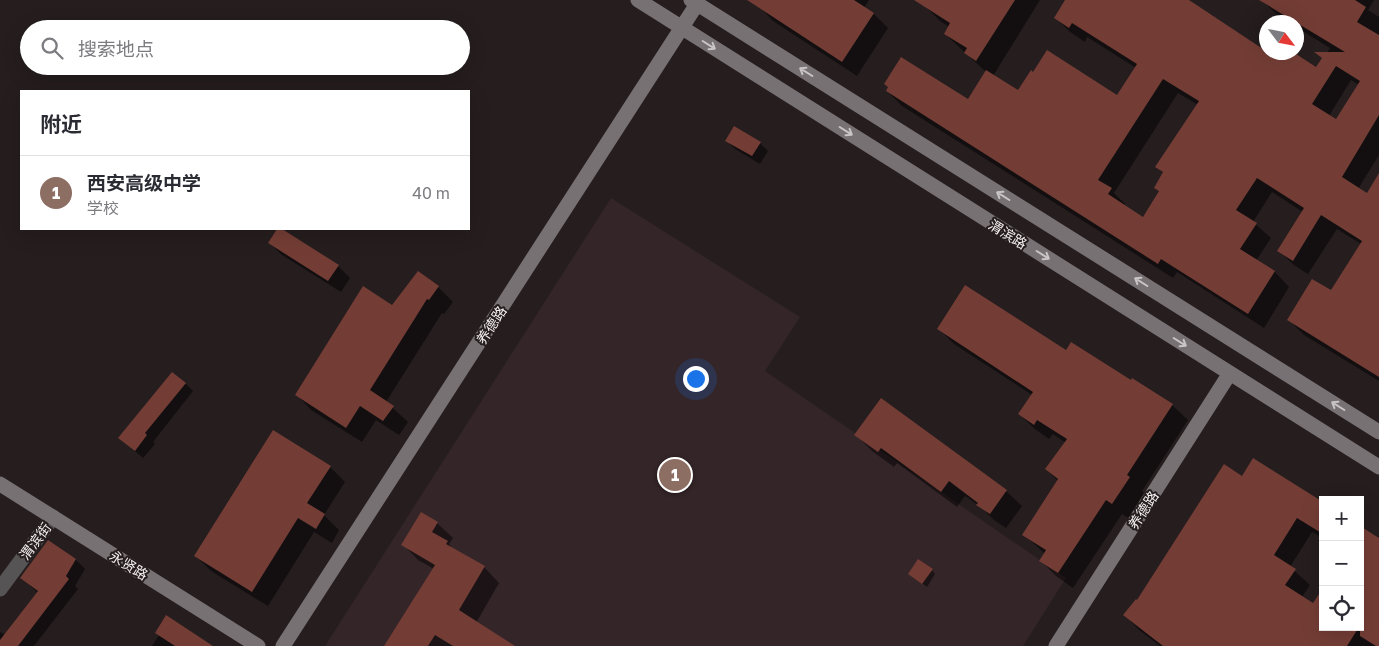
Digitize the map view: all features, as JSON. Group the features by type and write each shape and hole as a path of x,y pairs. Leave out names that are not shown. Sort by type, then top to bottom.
{"street":[{"name":"渭滨路","path":"638,0 1379,467"},
{"name":"养德路","path":"283,646 682,28 694,2"},
{"path":"694,2 1379,432"},
{"name":"养德路","path":"1056,646 1230,373"},
{"name":"永贤路","path":"0,484 258,646"},
{"name":"渭滨街","path":"0,588 53,517"}],"shaded area":[{"path":"611,198 800,317 765,371 1066,578 1023,646 325,646"}],"building":[{"path":"747,0 854,0 874,13 842,62"},
{"path":"914,0 1015,0 976,61 964,53 967,48 944,34 950,23"},
{"path":"1065,0 1189,0 1259,46 1259,60 1304,59 1316,67 1322,58 1314,52 1345,52 1304,27 1304,15 1284,15 1259,0 1355,0 1366,7 1357,22 1379,35 1379,115 1342,177 1367,193 1379,173 1379,377 1287,320 1312,279 1331,290 1362,241 1321,215 1293,261 1277,251 1304,208 1257,178 1236,210 1257,223 1240,249 1275,271 1248,314 1161,259 1158,264 886,91 888,87 884,84 901,57 968,99 986,70 1018,90 1031,70 1033,72 1047,50 1117,95 1137,64 1072,23 1069,28 1054,18","holes":["1336,66 1360,81 1336,119 1312,104","1163,79 1199,101 1155,167 1163,172 1154,188 1159,191 1143,217 1108,194 1112,188 1098,180"]},
{"path":"734,126 761,142 752,156 725,141"},
{"path":"276,230 284,230 339,265 328,281 268,243"},
{"path":"418,271 439,286 429,300 427,299 370,390 394,406 383,421 360,406 346,428 295,395 363,286 392,305"},
{"path":"965,285 1066,350 1071,342 1173,404 1127,475 1130,477 1112,504 1106,500 1058,573 1039,561 1046,550 1022,535 1058,479 1045,469 1067,439 1037,420 1034,425 1018,414 1033,392 937,329"},
{"path":"172,372 186,383 145,433 147,435 135,451 118,438"},
{"path":"881,398 1007,490 990,514 976,505 978,503 949,481 941,492 881,448 878,452 854,435"},
{"path":"273,430 331,466 307,503 325,514 316,529 298,518 252,592 194,556"},
{"path":"1253,458 1319,499 1319,532 1297,518 1274,555 1296,569 1285,585 1313,603 1319,594 1319,631 1356,631 1347,646 1163,646 1123,615 1137,600 1224,464 1242,476"},
{"path":"421,512 438,522 432,532 448,541 446,544 485,566 459,610 515,646 453,646 435,635 428,646 384,646 435,565 401,545"},
{"path":"1364,529 1379,538 1379,646 1360,636 1360,631 1364,631"},
{"path":"48,540 76,559 66,576 69,579 18,646 0,646 0,640 38,591 20,578"},
{"path":"918,559 933,569 922,584 908,574"},
{"path":"166,615 213,646 175,646 155,633"}],"place":[{"name":"西安高级中学","path":"675,475"}]}
